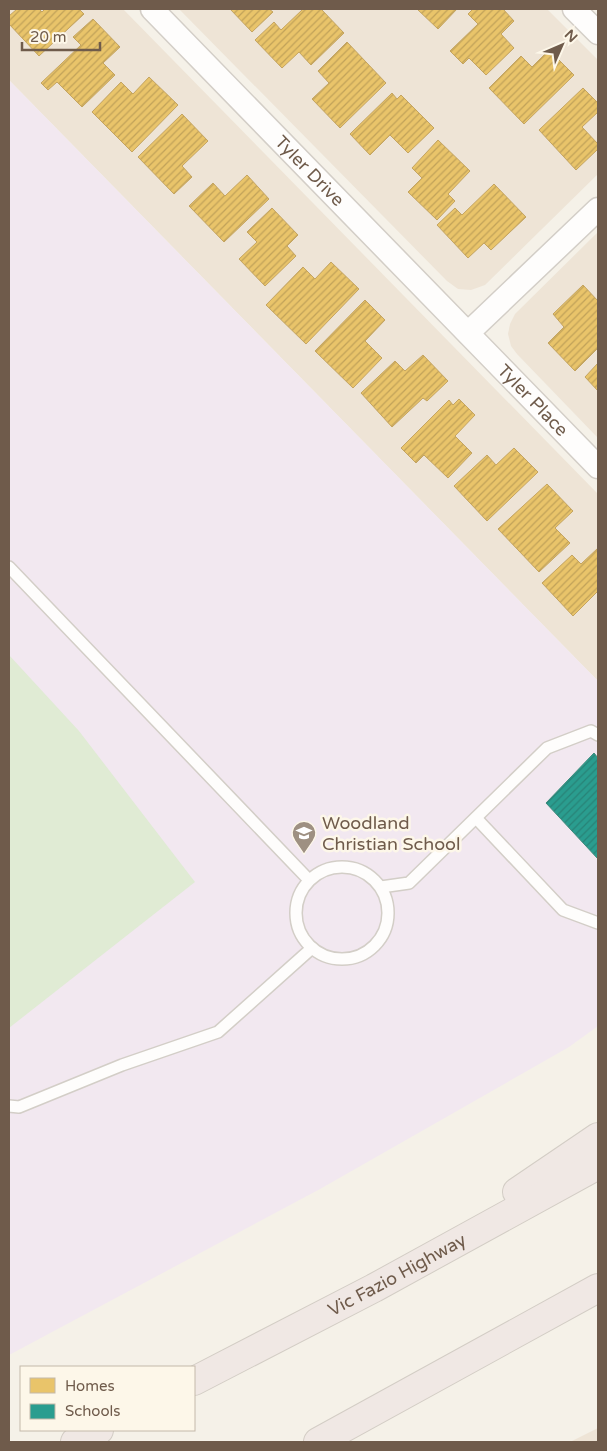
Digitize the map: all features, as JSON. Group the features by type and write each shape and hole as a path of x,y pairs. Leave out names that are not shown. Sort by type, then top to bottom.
{"highway":[{"path":"374,1288 598,1137"},
{"name":"Vic Fazio Highway","path":"195,1380 374,1288 598,1165"},
{"path":"318,1442 598,1288"},
{"path":"75,1442 98,1431"}],"street":[{"name":"Tyler Drive","path":"152,9 468,333"},
{"path":"574,9 598,34"},
{"path":"468,333 598,209"},
{"name":"Tyler Place","path":"468,333 598,467"}],"lane":[{"path":"10,569 309,880"},
{"path":"381,887 409,883 547,748 591,731 598,735"},
{"path":"476,818 563,910 598,924"},
{"path":"346,866 366,873 381,887 387,902 388,918 384,933 374,946 361,955 346,959 330,958 312,948 304,939 297,925 296,909 300,893 309,880 320,872 333,867 346,866"},
{"path":"9,1106 19,1107 122,1065 218,1032 312,948"}],"shaded area":[{"path":"9,9 123,9 598,494 598,681 9,80"},
{"path":"179,9 547,9 598,60 598,174 485,285 471,290 458,289 447,281"},
{"name":"Woodland Christian School","path":"9,80 598,681 598,1026 569,1047 320,1189 9,1355"},
{"path":"598,232 598,438 517,354 511,346 508,334 515,314"},
{"path":"598,1428 598,1442 570,1442"}],"green space":[{"path":"9,655 79,731 195,882 9,1028"}],"building: Homes":[{"path":"17,9 39,9 42,12 45,9 79,9 84,14 39,56 9,24 9,16"},
{"path":"230,9 269,9 273,12 252,32"},
{"path":"303,9 321,9 344,33 311,65 299,52 282,68 255,40 274,22 281,30"},
{"path":"417,9 457,9 438,29"},
{"path":"473,9 503,9 514,21 501,34 514,48 486,75 469,58 463,64 450,51 478,24 468,14"},
{"path":"93,19 120,47 103,63 115,75 82,107 57,82 48,90 41,83 81,45 73,37"},
{"path":"347,42 386,83 340,128 312,99 329,83 318,71"},
{"path":"549,50 574,75 524,124 489,88 521,56 532,67"},
{"path":"149,77 178,105 132,152 92,112 121,82 133,94"},
{"path":"583,88 598,103 598,112 582,127 598,144 598,149 576,170 539,130"},
{"path":"392,93 397,99 401,95 434,128 408,153 390,135 370,155 350,134"},
{"path":"182,114 208,141 182,166 192,177 174,194 138,157"},
{"path":"438,140 470,171 448,194 455,201 437,220 408,192 422,178 412,168"},
{"path":"247,175 269,199 224,242 189,206 213,183 225,196"},
{"path":"494,184 526,217 491,250 484,243 468,258 437,225 455,208 462,215"},
{"path":"272,208 298,235 287,246 296,256 265,286 239,259 257,242 247,232"},
{"path":"331,262 359,289 306,344 266,305 303,267 315,279"},
{"path":"583,285 598,301 598,348 575,371 548,343 564,327 553,314"},
{"path":"365,300 385,320 365,341 382,358 353,388 315,351"},
{"path":"423,355 448,381 427,401 423,398 392,427 361,393 395,361 405,371"},
{"path":"598,363 598,391 585,377"},
{"path":"459,399 475,415 455,436 472,453 448,478 424,455 416,463 401,448 449,400 453,405"},
{"path":"514,448 538,472 487,521 454,486 487,455 496,465"},
{"path":"547,484 573,511 555,528 570,543 539,572 498,529"},
{"path":"598,548 598,591 573,616 542,583 572,555 581,564"}],"building: Schools":[{"path":"594,753 598,758 598,859 546,803"}],"place":[{"name":"Woodland Christian School","path":"304,854"}]}
